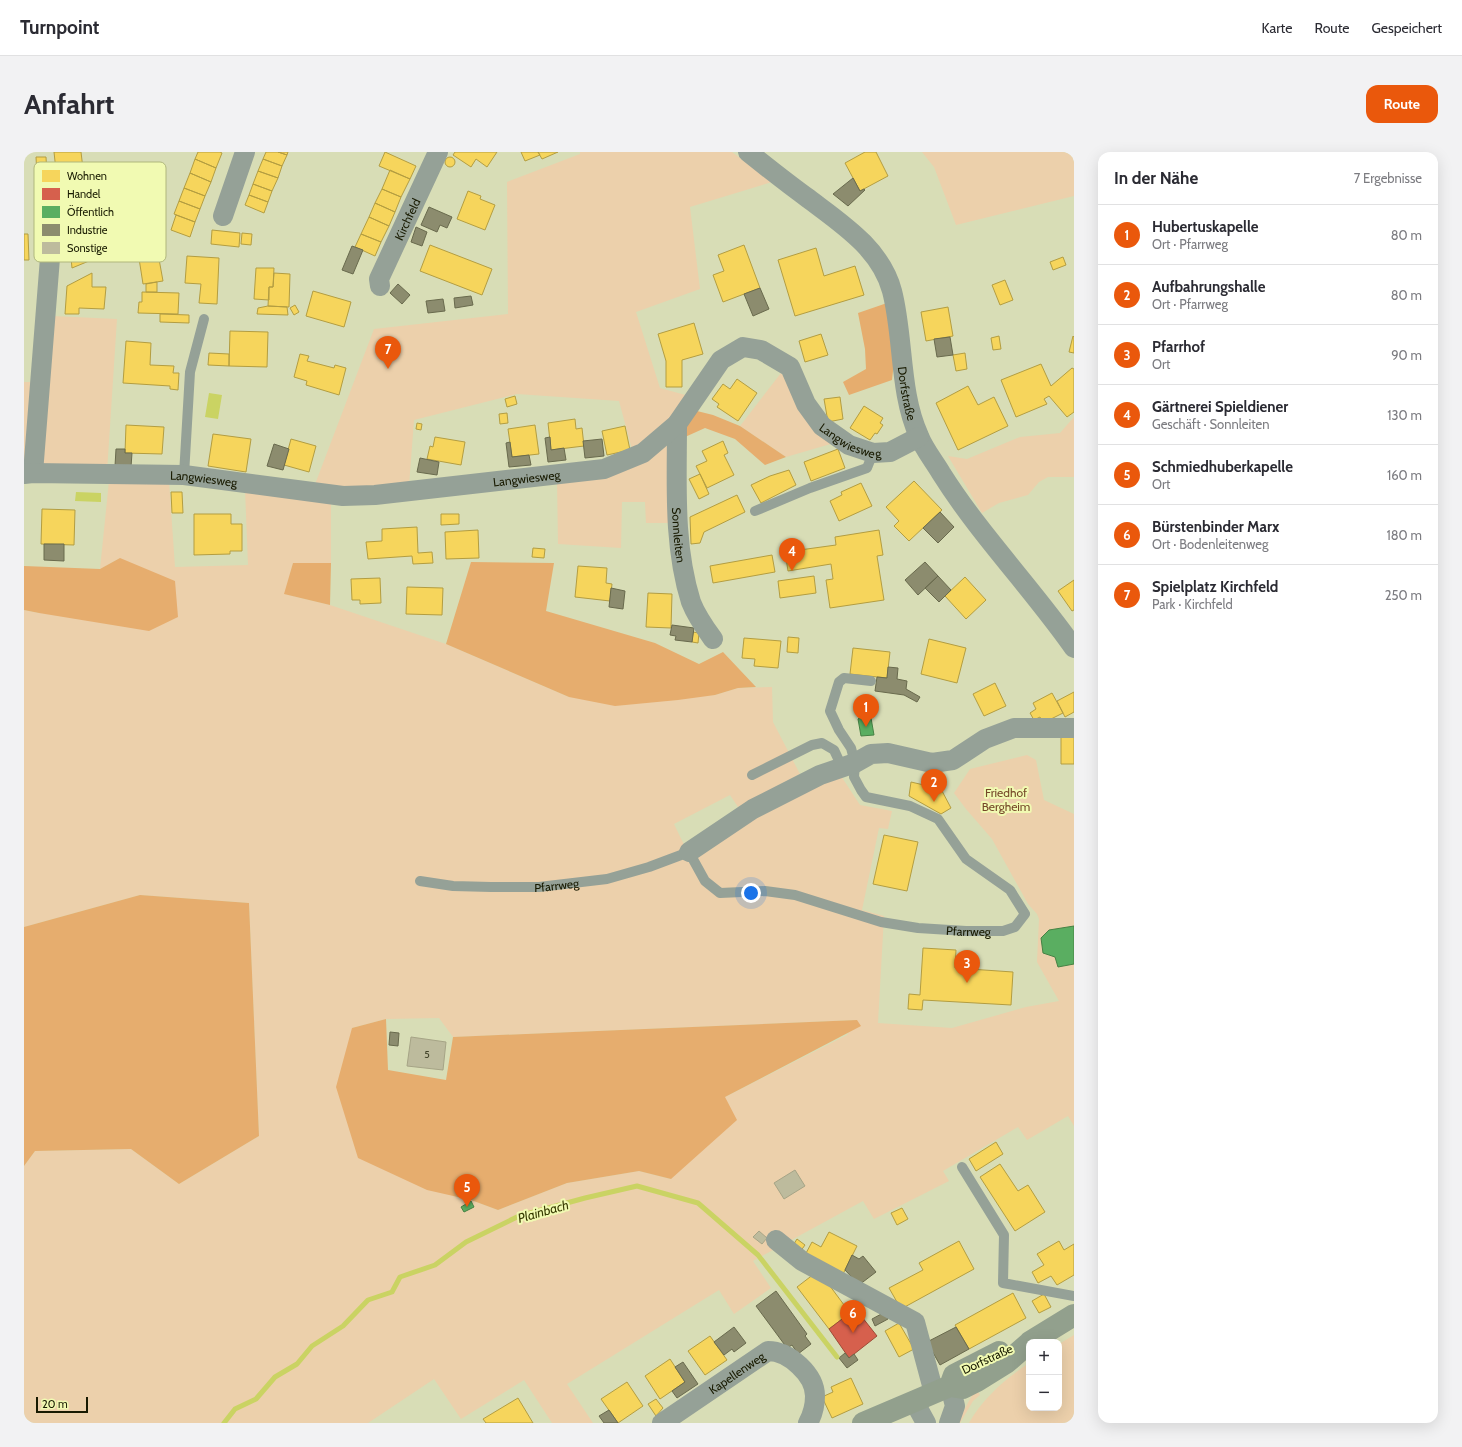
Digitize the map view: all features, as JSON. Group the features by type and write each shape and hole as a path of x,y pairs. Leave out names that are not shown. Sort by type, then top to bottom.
{"main road":[{"name":"Dorfstraße","path":"1036,1339 1074,1315"},
{"name":"Dorfstraße","path":"942,1390 954,1375 1000,1351 1026,1343"},
{"path":"863,1423 942,1390"}],"street":[{"path":"223,216 245,152"},
{"name":"Kirchfeld","path":"380,286 378,279 438,152"},
{"name":"Dorfstraße","path":"748,152 848,229 870,249 884,270 892,291 909,407 919,437 950,488 992,544 1050,614 1074,648"},
{"name":"Langwiesweg","path":"50,262 28,474 184,475 343,496 375,495 604,468 643,453 677,424 721,360 743,347 761,350 790,367 806,404 822,426 849,445 873,453 890,452 919,437"},
{"name":"Sonnleiten","path":"677,424 677,490 682,567 692,604 712,639"},
{"name":"Pfarrweg","path":"689,852 753,809 820,774 849,765 871,754 888,753 932,763 954,760 985,739 1014,728 1074,728"},
{"path":"776,1240 802,1261 915,1322 942,1390 955,1406 949,1423"},
{"name":"Kapellenweg","path":"662,1423 768,1351 777,1351 795,1361 808,1376 815,1394 813,1413 808,1423"},
{"path":"914,1401 926,1423"}],"lane":[{"path":"184,475 190,372 204,319"},
{"path":"756,511 810,488 867,468 873,453"},
{"path":"849,765 851,748 839,730 830,711 838,682 844,678 871,681"},
{"path":"752,774 812,745 822,743 834,750 849,765"},
{"name":"Pfarrweg","path":"420,881 453,886 491,887 539,886 608,879 649,867 689,852 705,882 720,893 765,891 796,895 881,922 918,928 1003,931 1015,927 1025,914 1010,890 966,859 938,819 910,806 866,797 860,790 849,765"},
{"path":"962,1167 1004,1235 1002,1284 1074,1296"}],"green space":[{"path":"580,152 732,152 772,182 690,207 700,289 636,312 660,388 689,396 674,419 633,453 619,401 517,394 414,420 409,486 314,487 374,329 508,314 507,182 580,154"},
{"path":"922,152 1074,152 1074,196 956,225 934,167"},
{"path":"52,316 117,319 107,472 49,469 41,460"},
{"path":"781,373 834,443 786,457 740,426"},
{"path":"24,382 34,382 24,465"},
{"path":"1074,417 1074,477 1048,477 1039,482 1028,495 999,503 982,513 948,456 967,459 1020,437 1060,433"},
{"path":"667,444 670,523 646,523 645,502 622,502 621,548 558,544 557,479"},
{"name":"Friedhof Bergheim","path":"109,481 169,481 175,567 248,565 245,489 331,499 331,563 293,563 285,594 330,605 446,644 569,697 715,695 738,688 772,687 773,722 800,774 738,807 730,795 674,824 690,857 819,781 841,776 860,805 892,811 888,829 879,828 862,910 884,916 878,1023 952,1028 1026,1007 1059,1001 1037,962 1039,919 1037,914 1028,904 992,839 954,793 970,769 1027,755 1036,760 1044,800 1074,814 1074,1126 1068,1116 1027,1140 1018,1127 943,1171 949,1181 874,1219 863,1201 753,1261 771,1288 734,1314 719,1290 567,1384 593,1423 552,1423 524,1380 461,1419 434,1379 368,1423 24,1423 24,1166 35,1151 131,1149 179,1184 259,1136 249,903 140,895 24,927 24,610 39,613 120,558 100,569","holes":["439,1018 453,1037 856,1020 847,1035 725,1097 671,1179 639,1171 567,1183 498,1210 471,1200 352,1028 386,1019"]},
{"path":"1074,1335 1074,1423 969,1423 988,1397 1011,1376 1026,1365 1026,1411 1062,1411 1062,1342"},
{"path":"976,1388 980,1395 973,1401 960,1423 957,1423"}],"shaded area":[{"path":"887,303 895,354 892,380 849,395 843,382 866,369 865,349 858,313"},
{"path":"209,393 222,395 218,419 205,417"},
{"path":"693,410 713,415 740,426 786,457 765,465 735,439 705,428 685,437 687,421"},
{"path":"76,492 101,493 101,502 75,501"},
{"path":"120,558 175,581 178,617 149,631 24,610 24,566 100,569"},
{"path":"471,562 554,563 546,611 655,643 699,664 723,652 756,687 738,688 715,695 678,700 615,706 569,697 446,644"},
{"path":"293,563 331,563 330,605 284,594"},
{"path":"140,895 249,903 259,1136 179,1184 131,1149 35,1151 24,1166 24,927"},
{"path":"386,1019 388,1070 446,1080 453,1037 857,1020 861,1026 725,1097 737,1120 671,1179 639,1171 567,1183 498,1210 471,1200 427,1190 358,1158 336,1087 352,1028"}],"building: Wohnen":[{"path":"54,152 81,152 82,162 55,162"},
{"path":"198,152 222,153 216,168 195,159"},
{"path":"266,152 278,152 287,155 282,166 263,159"},
{"path":"278,152 288,152 287,155"},
{"path":"385,152 416,166 410,179 379,166"},
{"path":"455,152 497,152 487,167 476,159 471,167 453,155"},
{"path":"521,152 538,152 540,155 525,161"},
{"path":"538,152 558,152 542,159"},
{"path":"865,152 876,152 888,176 860,191 845,163"},
{"path":"36,157 46,157 46,162 36,162"},
{"path":"448,157 452,157 454,158 454,166 448,167 445,164 445,160"},
{"path":"195,159 216,168 211,182 190,173"},
{"path":"263,159 282,166 278,178 258,171"},
{"path":"390,170 410,179 401,197 382,189"},
{"path":"258,171 278,178 272,191 253,184"},
{"path":"190,173 211,182 205,196 184,188"},
{"path":"253,184 272,191 268,202 249,195"},
{"path":"184,188 205,196 200,209 179,201"},
{"path":"382,189 401,197 395,212 375,203"},
{"path":"468,191 481,196 480,199 495,205 485,230 457,219"},
{"path":"249,195 268,202 264,213 245,205"},
{"path":"179,201 200,209 195,222 174,214"},
{"path":"375,203 395,212 389,226 369,217"},
{"path":"176,215 195,222 190,237 171,230"},
{"path":"369,217 389,226 381,242 361,234"},
{"path":"212,230 240,233 239,247 211,244"},
{"path":"242,233 252,234 251,245 241,244"},
{"path":"24,234 28,234 29,260 24,260"},
{"path":"361,234 381,242 375,256 355,247"},
{"path":"430,245 492,269 482,295 420,271"},
{"path":"744,245 760,288 723,302 713,275 724,271 718,255"},
{"path":"816,248 824,276 855,266 864,295 795,316 778,260"},
{"path":"187,256 219,258 217,304 199,303 201,284 185,283"},
{"path":"1063,257 1066,265 1053,270 1050,262"},
{"path":"71,262 87,262 72,268"},
{"path":"140,262 160,262 163,281 143,284"},
{"path":"256,268 274,268 273,287 269,287 269,300 254,299"},
{"path":"92,273 92,287 106,287 104,309 79,308 79,314 65,314 67,286"},
{"path":"274,273 290,274 289,307 268,306 269,287 273,287"},
{"path":"1005,280 1013,300 1000,305 992,285"},
{"path":"157,282 157,292 146,292 146,284"},
{"path":"313,291 351,302 344,327 306,316"},
{"path":"142,292 179,293 178,314 138,313 139,302 142,302"},
{"path":"295,305 299,312 294,315 290,308"},
{"path":"268,306 287,307 288,315 257,314 258,308"},
{"path":"948,307 953,336 926,341 921,312"},
{"path":"160,314 189,315 189,323 160,322"},
{"path":"694,323 703,354 682,360 682,387 666,387 666,361 658,334"},
{"path":"230,331 268,332 267,367 229,366"},
{"path":"821,334 828,355 805,362 799,341"},
{"path":"999,336 1001,349 993,350 991,338"},
{"path":"1073,336 1074,337 1074,353 1069,352"},
{"path":"126,341 151,343 150,365 174,366 173,373 179,373 178,390 170,389 170,386 123,383"},
{"path":"209,353 229,354 229,366 208,365"},
{"path":"965,353 967,369 956,371 953,355"},
{"path":"300,354 309,356 307,361 334,368 335,365 346,368 339,395 306,385 307,381 294,377"},
{"path":"1041,364 1051,386 1072,368 1074,369 1074,412 1067,417 1049,396 1044,399 1047,404 1016,417 1001,380"},
{"path":"737,379 757,393 738,421 717,407 719,404 712,399 723,384 730,389"},
{"path":"968,386 978,405 994,397 1008,426 958,450 936,403"},
{"path":"515,396 517,404 507,407 505,399"},
{"path":"840,397 843,419 828,422 824,399"},
{"path":"864,406 883,418 880,423 883,425 877,434 875,433 870,440 850,428"},
{"path":"507,413 508,423 500,424 499,414"},
{"path":"575,419 576,429 582,428 584,446 551,450 548,423"},
{"path":"417,423 422,424 421,430 416,429"},
{"path":"126,425 164,427 162,454 125,453"},
{"path":"535,425 539,454 512,457 508,429"},
{"path":"625,426 630,450 607,455 602,431"},
{"path":"213,434 251,439 246,472 208,466"},
{"path":"435,437 465,442 461,465 427,459 430,446 433,447"},
{"path":"291,439 316,446 309,472 284,465"},
{"path":"723,441 728,453 724,455 734,475 707,488 696,466 707,461 702,451"},
{"path":"838,449 845,468 811,481 804,462"},
{"path":"789,470 796,485 761,503 751,485 770,476"},
{"path":"700,474 709,494 699,499 689,479"},
{"path":"914,481 942,510 909,541 894,526 899,521 886,507"},
{"path":"861,483 872,506 839,521 830,501 842,495 841,492"},
{"path":"171,492 182,492 183,513 172,513"},
{"path":"737,495 745,512 704,532 700,543 691,544 690,517"},
{"path":"42,509 75,510 74,545 41,544"},
{"path":"194,514 231,514 231,524 242,524 242,551 230,551 230,554 194,555"},
{"path":"441,514 459,514 459,524 441,525"},
{"path":"417,527 418,553 432,552 433,563 413,564 412,556 368,559 366,542 382,541 382,529"},
{"path":"478,530 479,558 446,559 445,532"},
{"path":"879,530 883,555 877,556 884,600 830,608 826,580 833,579 831,564 788,571 785,552 836,545 835,537"},
{"path":"533,548 545,549 544,558 532,557"},
{"path":"772,555 775,572 713,583 710,566"},
{"path":"578,566 607,568 606,583 612,584 610,601 575,597"},
{"path":"814,576 816,593 780,598 778,581"},
{"path":"965,577 986,600 966,619 945,596"},
{"path":"380,578 381,603 360,604 360,600 352,600 351,579"},
{"path":"1074,580 1074,610 1072,611 1058,591"},
{"path":"407,587 443,588 442,615 406,614"},
{"path":"648,593 672,594 671,628 646,627"},
{"path":"693,632 699,633 698,643 692,642"},
{"path":"788,637 799,638 798,653 787,652"},
{"path":"744,638 781,641 778,668 754,666 755,659 742,658"},
{"path":"929,639 966,648 957,683 921,674"},
{"path":"853,648 890,652 887,678 850,674"},
{"path":"995,683 1006,706 984,716 973,694"},
{"path":"1074,692 1074,712 1065,717 1057,701"},
{"path":"1052,693 1063,713 1043,723 1040,717 1034,720 1030,713 1036,709 1033,703"},
{"path":"1074,736 1074,764 1061,764 1061,737"},
{"path":"911,782 941,789 951,808 941,814 909,796"},
{"path":"884,835 918,842 907,891 873,884"},
{"path":"923,948 956,950 955,968 1013,972 1011,1005 923,1000 922,1010 908,1009 909,994 920,995"},
{"path":"996,1142 1003,1154 976,1171 969,1159"},
{"path":"1000,1164 1018,1191 1028,1185 1045,1212 1015,1231 980,1177"},
{"path":"902,1208 908,1219 897,1225 891,1213"},
{"path":"829,1232 857,1246 843,1274 805,1255 812,1242 821,1247"},
{"path":"797,1239 805,1245 800,1252 792,1247"},
{"path":"959,1241 974,1269 901,1309 889,1288 923,1270 919,1263"},
{"path":"1059,1241 1064,1250 1074,1244 1074,1275 1057,1285 1051,1276 1038,1283 1032,1272 1044,1265 1037,1254"},
{"path":"814,1274 824,1278 850,1313 829,1329 797,1287"},
{"path":"1013,1293 1026,1318 969,1349 955,1325"},
{"path":"1044,1294 1051,1307 1039,1313 1032,1301"},
{"path":"899,1323 914,1349 899,1357 885,1331"},
{"path":"710,1336 727,1360 705,1375 688,1351"},
{"path":"670,1359 685,1382 660,1399 645,1376"},
{"path":"851,1378 863,1404 832,1418 822,1397 833,1392 831,1387"},
{"path":"627,1382 643,1406 618,1423 601,1399"},
{"path":"518,1398 533,1423 486,1423 483,1419"},
{"path":"656,1399 663,1408 656,1416 648,1404"}],"building: Handel":[{"path":"850,1313 856,1321 862,1317 877,1336 849,1358 829,1329"}],"building: Öffentlich":[{"path":"865,714 871,718 874,735 861,736 858,719"},
{"path":"1074,926 1074,964 1058,967 1055,957 1043,953 1041,938 1049,930"},
{"path":"471,1201 474,1207 464,1212 461,1207"}],"building: Industrie":[{"path":"853,178 860,191 865,190 848,206 833,194"},
{"path":"429,207 452,217 447,228 440,225 437,232 421,225"},
{"path":"416,227 427,232 422,246 411,242"},
{"path":"352,246 363,250 353,274 342,270"},
{"path":"398,284 410,295 402,304 390,293"},
{"path":"760,288 769,309 753,316 744,294"},
{"path":"471,296 473,305 455,308 454,298"},
{"path":"443,299 445,311 428,313 426,301"},
{"path":"950,337 953,355 937,357 934,339"},
{"path":"550,437 551,450 564,448 566,460 548,462 545,438"},
{"path":"602,439 604,456 585,458 583,441"},
{"path":"510,442 512,457 529,455 531,465 509,467 506,443"},
{"path":"274,444 289,449 283,470 267,466"},
{"path":"116,449 125,449 125,453 132,453 131,467 115,466"},
{"path":"420,458 439,462 437,475 417,472"},
{"path":"940,512 954,527 938,543 923,528"},
{"path":"44,544 64,544 64,561 44,560"},
{"path":"925,562 938,576 918,595 905,580"},
{"path":"938,576 951,590 939,602 925,588"},
{"path":"611,588 625,591 623,609 609,607"},
{"path":"672,625 694,628 692,642 675,640 676,636 670,635"},
{"path":"888,667 898,668 897,679 907,681 906,689 920,697 917,702 904,695 875,691 877,677 887,678"},
{"path":"390,1032 399,1033 398,1046 389,1045"},
{"path":"852,1255 859,1259 863,1256 876,1272 859,1285 845,1270"},
{"path":"776,1291 807,1334 805,1336 811,1344 798,1354 792,1345 787,1348 756,1306"},
{"path":"885,1312 888,1319 875,1326 872,1319"},
{"path":"734,1327 746,1343 734,1352 732,1349 724,1355 714,1342"},
{"path":"956,1327 969,1349 940,1365 927,1342"},
{"path":"845,1353 849,1358 854,1354 858,1360 847,1368 839,1358"},
{"path":"683,1362 698,1384 677,1398 672,1391 685,1382 675,1367"},
{"path":"609,1410 618,1423 604,1423 599,1416"}],"building: Sonstige":[{"path":"411,1037 446,1042 443,1070 407,1066"},
{"path":"795,1170 805,1186 784,1199 774,1183"},
{"path":"759,1231 767,1238 762,1244 753,1237"}],"waterway":[{"name":"Plainbach","path":"224,1423 235,1409 256,1399 275,1377 297,1364 312,1346 343,1326 368,1300 392,1292 400,1277 435,1265 466,1242 519,1216 637,1186 698,1203 758,1255 837,1357"}],"place":[{"name":"Spielplatz Kirchfeld","path":"388,369"},
{"name":"Gärtnerei Spieldiener","path":"792,571"},
{"name":"Hubertuskapelle","path":"866,727"},
{"name":"Aufbahrungshalle","path":"934,802"},
{"name":"Pfarrhof","path":"967,983"},
{"name":"Schmiedhuberkapelle","path":"467,1207"},
{"name":"Bürstenbinder Marx","path":"853,1333"}]}
